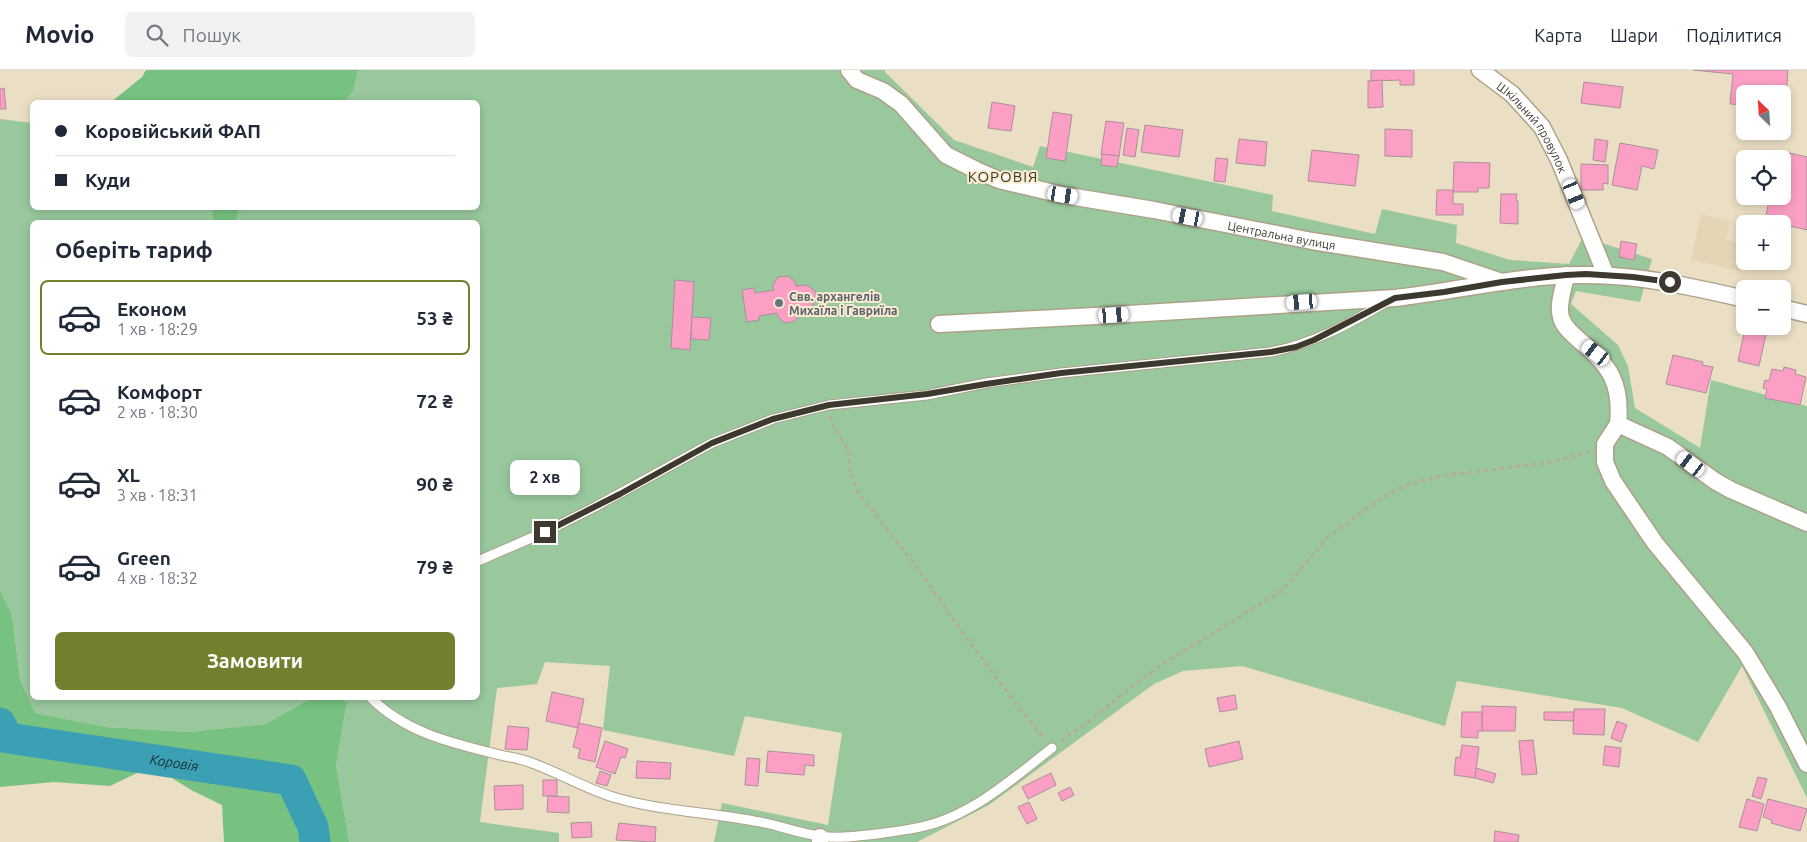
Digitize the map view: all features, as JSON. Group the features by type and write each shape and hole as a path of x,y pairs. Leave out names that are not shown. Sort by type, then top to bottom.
{"street":[{"name":"Шкільний провулок","path":"1480,70 1512,94 1542,127 1559,160 1606,275"},
{"name":"Центральна вулиця","path":"851,73 862,83 892,97 946,155 999,180 1063,195 1154,210 1312,241 1437,261 1471,270 1502,282 1566,275 1606,275 1670,282 1736,297"},
{"path":"1566,275 1560,310 1562,321 1571,333 1596,353 1607,365 1613,377 1619,412 1618,424 1605,444 1605,462 1618,489 1655,543 1745,652 1778,707 1807,764"},
{"path":"939,324 1395,298 1502,282"},
{"path":"1791,310 1807,314"},
{"path":"1618,424 1668,447 1715,481 1731,490 1807,524"}],"lane":[{"path":"480,560 592,508 712,443 773,419 829,405 927,394 1061,373 1271,352 1296,347 1314,340 1395,298"},
{"path":"373,700 387,711 418,730 453,742 528,762 610,796 665,809 764,822 820,839 843,838 910,829 942,820 999,789 1052,748"}],"path":[{"path":"829,405 833,425 849,452 850,475 860,495 915,565 1014,701 1052,748 1094,718 1158,667 1280,592 1328,537 1394,490 1428,478 1552,462 1577,456 1605,444"}],"shaded area":[{"path":"1701,214 1730,221 1726,240 1736,242 1736,270 1691,260"}],"green space":[{"path":"146,70 358,70 354,90 346,100 113,100 142,77"},
{"path":"358,70 885,70 954,140 1033,167 1040,146 1273,195 1272,211 1375,234 1382,209 1457,225 1456,243 1510,260 1569,264 1583,237 1652,259 1640,302 1576,291 1571,304 1618,345 1628,366 1635,408 1700,448 1711,380 1807,406 1807,798 1742,666 1698,742 1622,708 1457,681 1445,726 1242,666 1183,671 1154,684 989,805 917,842 714,842 722,803 828,825 842,733 745,716 734,756 603,730 610,666 545,662 537,684 497,688 480,822 559,833 559,842 349,842 336,765 347,704 341,700 480,700 480,220 236,220 239,210 480,210 480,100 346,100 354,90"},
{"path":"0,119 30,123 30,210 213,210 213,220 30,220 30,700 308,700 265,724 189,732 106,727 35,713 20,679 12,615 0,590"},
{"path":"213,210 239,210 236,220 213,220"},
{"path":"0,590 12,615 20,679 35,713 106,727 189,732 265,724 308,700 342,700 347,703 336,765 349,842 224,842 222,805 193,791 162,772 139,772 110,786 54,782 0,787"}],"building":[{"path":"1371,70 1414,70 1414,85 1400,85 1400,80 1371,81"},
{"path":"1693,70 1788,70 1787,85 1736,85 1736,104 1730,104 1733,74"},
{"path":"1382,80 1383,107 1368,108 1368,81"},
{"path":"1584,82 1623,87 1620,108 1581,103"},
{"path":"4,88 6,109 0,109 0,89"},
{"path":"992,102 1015,106 1011,131 988,128"},
{"path":"1053,112 1072,115 1065,161 1046,158"},
{"path":"1106,121 1124,123 1119,156 1101,154"},
{"path":"1145,125 1183,130 1179,157 1141,152"},
{"path":"1127,128 1139,130 1135,157 1123,155"},
{"path":"1385,129 1412,130 1412,157 1385,156"},
{"path":"1239,139 1267,142 1265,166 1236,163"},
{"path":"1595,139 1608,141 1605,162 1593,160"},
{"path":"1620,143 1658,150 1654,169 1642,166 1637,190 1612,185"},
{"path":"1312,150 1359,155 1355,186 1308,181"},
{"path":"1791,153 1807,157 1807,230 1791,226 1791,215 1766,215 1768,205 1791,205"},
{"path":"1102,154 1119,156 1117,167 1101,165"},
{"path":"1216,158 1228,159 1225,182 1214,181"},
{"path":"1454,162 1490,163 1489,188 1478,188 1478,192 1453,192"},
{"path":"1581,164 1608,165 1608,184 1603,183 1603,190 1581,190"},
{"path":"1437,190 1453,190 1453,204 1463,204 1463,215 1436,215"},
{"path":"1501,194 1517,194 1518,224 1500,223"},
{"path":"1621,241 1637,244 1634,260 1619,257"},
{"name":"Свв. архангелів Михаїла і Гавриїла","path":"788,276 795,282 796,286 807,285 815,291 816,299 811,308 800,309 800,314 795,321 785,323 778,317 777,313 759,316 759,320 747,322 742,290 754,288 755,293 774,290 773,285 778,277"},
{"path":"675,280 694,282 690,350 671,348"},
{"path":"692,317 711,318 709,340 691,339"},
{"path":"1744,335 1766,335 1759,366 1738,361"},
{"path":"1673,355 1703,362 1702,365 1713,367 1706,393 1666,384"},
{"path":"1784,367 1796,370 1795,374 1806,377 1800,405 1765,398 1767,389 1763,388 1765,380 1769,381 1772,369 1783,371"},
{"path":"552,692 584,699 578,728 546,721"},
{"path":"1235,695 1237,709 1220,712 1217,698"},
{"path":"1482,706 1516,707 1515,731 1482,731"},
{"path":"1574,709 1605,709 1604,735 1573,734"},
{"path":"1462,712 1482,712 1482,731 1478,731 1478,738 1461,737"},
{"path":"1544,712 1574,712 1573,721 1544,720"},
{"path":"1617,721 1627,725 1621,742 1611,738"},
{"path":"579,723 602,728 595,762 578,758 580,749 573,747"},
{"path":"508,726 529,728 527,750 505,749"},
{"path":"1533,740 1537,774 1522,775 1519,741"},
{"path":"605,741 628,749 625,758 621,757 615,774 596,767"},
{"path":"1239,741 1243,759 1209,767 1205,749"},
{"path":"1462,745 1479,747 1475,778 1454,775 1456,757 1460,758"},
{"path":"1605,746 1621,748 1619,767 1603,765"},
{"path":"768,751 814,755 814,766 805,765 804,775 766,772"},
{"path":"747,758 760,759 758,786 745,785"},
{"path":"637,761 671,763 670,779 636,778"},
{"path":"1476,768 1496,774 1493,783 1475,778"},
{"path":"600,771 611,775 607,786 596,783"},
{"path":"1051,773 1056,785 1028,799 1022,787"},
{"path":"1758,777 1767,779 1761,799 1752,796"},
{"path":"543,780 557,780 557,796 543,796"},
{"path":"523,785 523,809 495,810 494,786"},
{"path":"1070,787 1074,795 1062,801 1058,793"},
{"path":"548,796 569,797 569,813 547,812"},
{"path":"1747,799 1764,804 1757,831 1739,827"},
{"path":"1768,799 1807,809 1800,831 1771,823 1772,820 1763,817"},
{"path":"1029,802 1037,819 1027,824 1018,807"},
{"path":"591,822 592,837 572,838 571,823"},
{"path":"619,823 656,827 655,842 616,840"},
{"path":"1495,831 1519,835 1518,842 1494,842"}],"waterway":[{"name":"Коровія","path":"0,723 8,738 291,780 313,827 315,842"}],"place":[{"name":"Свв. архангелів Михаїла і Гавриїла","path":"779,303"}],"district":[{"name":"КОРОВІЯ","path":"1003,176"}],"route":[{"path":"545,532 620,494 692,452 712,443 773,419 829,405 927,394 1061,373 1271,352 1296,347 1314,340 1395,298 1502,282 1586,274 1670,282"}]}
